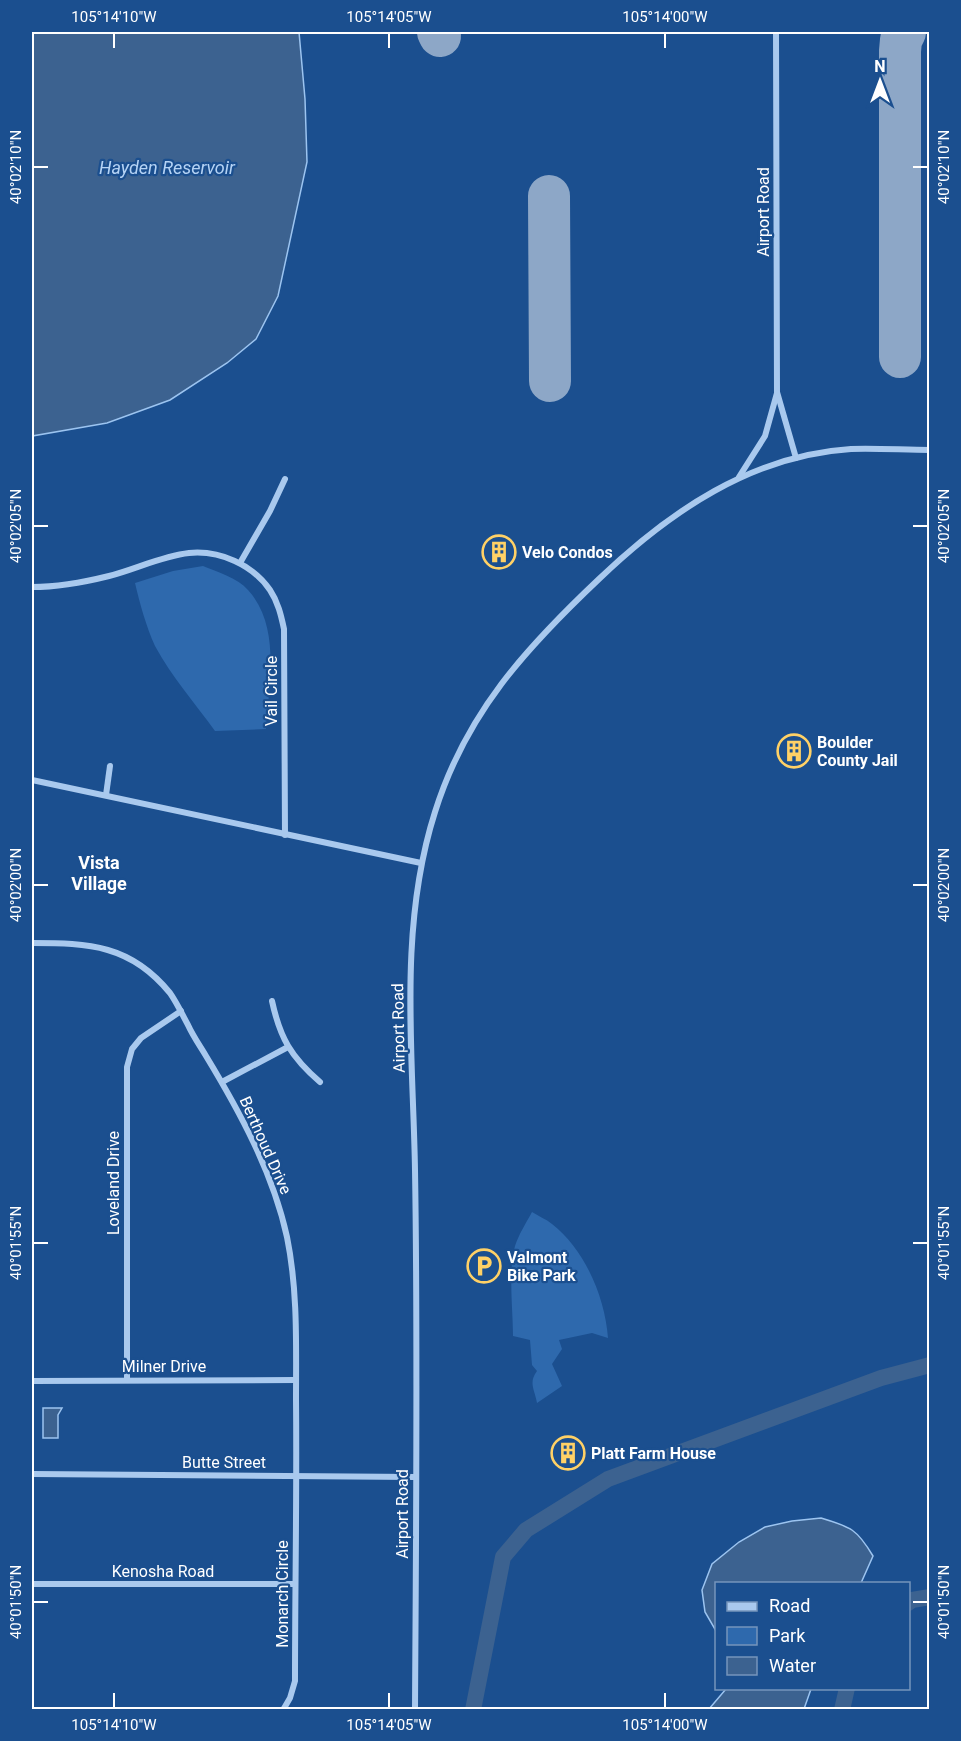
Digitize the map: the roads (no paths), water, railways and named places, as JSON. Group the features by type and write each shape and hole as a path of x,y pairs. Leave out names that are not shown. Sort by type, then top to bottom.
{"street":[{"name":"Airport Road","path":"739,477 765,436 777,392 776,32"},
{"name":"Airport Road","path":"415,1710 415,1172 410,986 411,930 421,863 435,812 456,757 488,702 510,672 550,626 644,538 678,512 739,477 796,458 777,392"},
{"path":"796,458 849,449 930,450"},
{"path":"240,564 285,479"},
{"name":"Vail Circle","path":"32,587 108,576 169,557 190,553 218,555 240,564 255,574 269,590 279,608 284,629 285,835"},
{"path":"106,795 110,766"},
{"path":"32,780 421,863"},
{"name":"Berthoud Drive","path":"32,943 76,943 109,950 133,960 153,976 171,994 255,1145 275,1193 287,1236 292,1268 296,1311 297,1476"},
{"path":"272,1001 277,1025 288,1047 302,1066 320,1082"},
{"name":"Loveland Drive","path":"127,1380 126,1067 132,1049 141,1038 181,1011"},
{"path":"222,1082 288,1047"},
{"name":"Milner Drive","path":"32,1381 296,1380"},
{"name":"Butte Street","path":"32,1474 416,1478"},
{"name":"Monarch Circle","path":"283,1710 290,1698 295,1681 297,1476"},
{"name":"Kenosha Road","path":"32,1584 295,1584"}],"water":[{"name":"Hayden Reservoir","path":"32,32 299,32 305,99 307,162 278,296 256,339 227,363 170,400 107,423 32,436"},
{"path":"43,1408 62,1408 58,1415 58,1438 43,1438"},
{"path":"821,1518 840,1524 857,1534 873,1556 861,1582 715,1582 715,1629 705,1612 702,1590 712,1564 739,1542 765,1527"},
{"path":"725,1690 811,1690 804,1709 709,1709"}],"waterway":[{"path":"473,1710 503,1557 526,1530 608,1479 881,1378 930,1365"},
{"path":"910,1602 930,1597"},
{"path":"842,1710 847,1690"}],"place":[{"name":"Velo Condos","path":"499,552"},
{"name":"Boulder County Jail","path":"794,751"},
{"name":"Valmont Bike Park","path":"484,1266"},
{"name":"Platt Farm House","path":"568,1453"}],"district":[{"name":"Vista Village","path":"99,873"}]}
